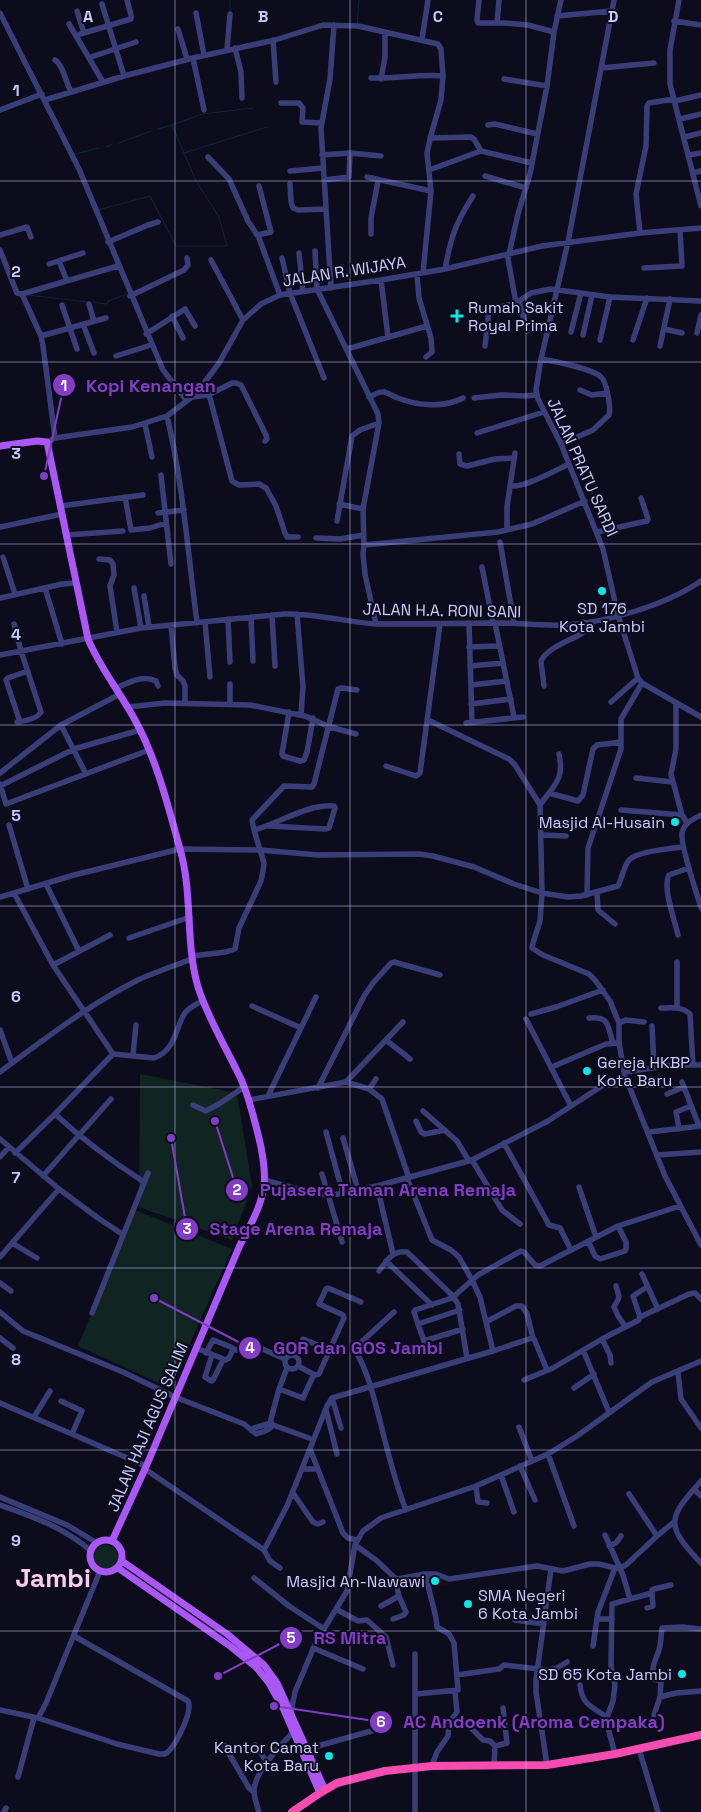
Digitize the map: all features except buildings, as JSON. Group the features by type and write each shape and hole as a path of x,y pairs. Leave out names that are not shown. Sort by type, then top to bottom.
{"highway":[{"path":"292,1812 323,1793 353,1780 385,1771 432,1766 547,1765 615,1754 701,1735"},
{"path":"299,1812 323,1793"}],"main road":[{"path":"0,446 37,441 47,442"},
{"name":"JALAN HAJI AGUS SALIM","path":"47,442 88,638 100,662 128,707 149,750 186,873 192,957 202,1001 249,1100 260,1142 264,1180 257,1211 240,1245 112,1541"},
{"path":"107,1540 116,1543 122,1551 122,1561 118,1568 109,1572 100,1571 93,1565 91,1551 97,1543 107,1540"},
{"path":"122,1561 232,1643 256,1667 269,1683 284,1710 323,1793"},
{"path":"118,1568 264,1665 277,1683 307,1749 323,1793"}],"street":[{"path":"77,11 82,33 131,19 127,0"},
{"path":"422,39 428,0"},
{"path":"479,0 478,23 528,25 554,32"},
{"path":"498,23 499,0"},
{"path":"527,331 508,260 532,163 547,86 554,32 562,0"},
{"name":"JALAN PRATU SARDI","path":"614,0 568,242 541,359 536,395 561,444 604,549 618,614 638,678"},
{"path":"679,0 670,50 670,84 701,206"},
{"path":"102,4 124,76"},
{"path":"557,16 612,11"},
{"path":"0,12 78,169 146,334 163,370 189,399 208,395 232,383 241,385 266,435 267,439 265,440"},
{"path":"196,13 204,55"},
{"path":"227,50 230,14"},
{"path":"674,21 701,25"},
{"path":"69,24 103,82"},
{"path":"0,110 204,55 273,40 323,25 358,26 438,44 441,49 443,76 441,100 427,153 431,191 420,273 419,298 431,338 432,352 426,357"},
{"path":"331,288 321,123 330,79 334,25"},
{"path":"178,29 190,59 204,110"},
{"path":"381,79 385,57 385,33"},
{"path":"273,40 276,82"},
{"path":"91,57 136,42"},
{"path":"236,48 242,81 242,98"},
{"path":"55,60 61,67 64,79 71,92"},
{"path":"601,68 654,63"},
{"path":"371,78 443,76"},
{"path":"504,79 547,86"},
{"path":"640,233 636,194 646,146 647,106 649,103 701,95"},
{"path":"281,103 299,102 303,108 302,122 321,123"},
{"path":"680,119 701,114"},
{"path":"488,125 495,124 538,134"},
{"path":"684,137 701,133"},
{"path":"430,138 472,137 480,151"},
{"path":"429,170 480,151 532,163"},
{"path":"322,155 350,153 382,156"},
{"path":"324,180 349,177 350,153"},
{"path":"689,156 701,153"},
{"path":"208,157 229,179 248,221 257,235 280,295"},
{"path":"290,171 323,168"},
{"path":"693,173 701,171"},
{"path":"485,176 526,188"},
{"path":"366,177 431,191"},
{"path":"371,234 371,218 378,180"},
{"path":"290,184 293,208 298,210 326,209"},
{"path":"257,235 271,232 259,186"},
{"path":"445,269 453,231 473,196"},
{"path":"108,242 158,222"},
{"path":"0,234 27,227 31,237"},
{"name":"JALAN R. WIJAYA","path":"47,442 55,438 115,431 145,424 167,416 189,399 218,363 243,320 261,304 280,295 445,269 542,246 640,233 701,228"},
{"path":"644,268 682,266 680,230"},
{"path":"0,250 17,293 22,294 118,266"},
{"path":"315,251 317,289 378,414 379,423 363,510 365,574 376,624"},
{"path":"49,264 82,253"},
{"path":"299,253 303,291"},
{"path":"130,296 184,270 188,265 187,258"},
{"path":"282,258 290,293 324,378"},
{"path":"211,260 243,320"},
{"path":"59,261 67,281"},
{"path":"0,272 8,270"},
{"path":"381,280 388,337"},
{"path":"485,346 489,310 518,302 531,293 556,289 610,297 701,301"},
{"path":"571,332 581,293"},
{"path":"22,294 41,336 55,438"},
{"path":"583,335 592,295"},
{"path":"600,340 610,297"},
{"path":"633,340 647,298"},
{"path":"660,346 670,299"},
{"path":"89,304 94,321"},
{"path":"62,305 77,349"},
{"path":"146,334 185,309 195,326"},
{"path":"698,334 701,315"},
{"path":"172,316 183,338"},
{"path":"41,336 106,318"},
{"path":"83,324 94,352"},
{"path":"347,349 427,326"},
{"path":"664,329 682,333"},
{"path":"116,356 151,345"},
{"path":"541,359 560,362 597,374 604,381 607,393 610,410 608,417 593,430 561,444"},
{"path":"580,390 596,395 607,393"},
{"path":"370,397 378,392 384,392 399,399 427,405 446,404 463,398"},
{"path":"208,395 232,482 239,485 259,484 266,488 276,506 287,537 298,537"},
{"path":"474,398 501,395 536,395"},
{"path":"476,433 544,412"},
{"path":"167,416 177,458 197,623"},
{"path":"337,521 352,436 360,430 379,423"},
{"path":"145,424 152,457"},
{"path":"459,454 460,464 467,466 495,458 514,456 507,507 507,530"},
{"path":"510,486 528,482 569,464"},
{"path":"160,475 171,564"},
{"path":"61,506 143,495"},
{"path":"125,497 131,530 150,528 166,523"},
{"path":"597,532 647,521 641,498"},
{"path":"364,545 507,530 532,524 585,501"},
{"path":"339,504 363,510"},
{"path":"158,513 184,510"},
{"path":"0,527 62,514"},
{"path":"67,535 123,531"},
{"path":"316,538 340,539 364,535"},
{"path":"500,542 514,623"},
{"path":"3,556 15,594"},
{"path":"99,559 110,560 113,564 114,575 110,586 117,632"},
{"path":"482,567 514,718"},
{"name":"JALAN H.A. RONI SANI","path":"0,655 141,628 272,615 298,614 355,623 376,624 514,623 564,625 618,614 669,599 683,593 701,581"},
{"path":"0,598 77,583"},
{"path":"45,588 62,644"},
{"path":"134,588 141,628"},
{"path":"144,596 149,627"},
{"path":"298,614 303,687 301,715"},
{"path":"272,615 275,666"},
{"path":"251,617 254,661"},
{"path":"228,619 230,662"},
{"path":"205,622 210,677"},
{"path":"544,686 541,660 551,650 581,634 584,631 583,622"},
{"path":"469,623 471,685 469,722 523,716"},
{"path":"14,624 21,651 28,671 42,712 40,715 18,722 6,680 28,671"},
{"path":"386,766 416,776 419,775 440,624"},
{"path":"171,625 175,668 177,675 185,686 185,703"},
{"path":"469,648 499,646"},
{"path":"470,666 503,663"},
{"path":"0,773 61,724 118,691 140,679 147,678 156,681 158,686"},
{"path":"611,702 638,678 642,683 701,717"},
{"path":"471,685 507,681"},
{"path":"587,894 588,848 621,749 621,719 642,683"},
{"path":"230,684 230,704"},
{"path":"0,1072 84,1013 138,980 192,957 235,949 239,928 261,881 263,871 264,863 252,820 284,786 312,787 330,727 338,689 357,690"},
{"path":"471,704 511,699"},
{"path":"676,702 677,733 671,774 682,815 687,823"},
{"path":"128,707 165,703 250,705 313,718 330,727 356,734"},
{"path":"290,712 282,754 283,756 300,761 304,760 307,752 313,718"},
{"path":"428,720 509,759 515,765 540,805 542,893 540,921 532,948 543,955 589,974 603,990 619,1023 616,1043"},
{"path":"61,724 86,774"},
{"path":"140,730 74,749 0,785 6,804 149,750"},
{"path":"549,793 580,800 583,795 593,749 597,745 620,742"},
{"path":"540,805 562,770 559,754"},
{"path":"636,778 672,782"},
{"path":"254,830 316,808 329,806 334,806 335,808 326,829 269,826"},
{"path":"621,810 682,815"},
{"path":"701,815 687,823 682,832 683,847 701,908"},
{"path":"9,825 28,889"},
{"path":"541,835 566,836"},
{"path":"0,897 180,849 260,850 318,855 419,854 474,867 514,884 542,893 568,897 618,886 628,861 633,857 663,849 683,847"},
{"path":"678,935 666,888 666,880 669,875 689,868"},
{"path":"46,884 79,951"},
{"path":"597,892 598,910 615,924"},
{"path":"14,893 53,965 113,1054"},
{"path":"129,938 190,917"},
{"path":"53,965 110,935"},
{"path":"318,1088 364,996 390,965 394,962 440,975"},
{"path":"677,962 678,1008"},
{"path":"531,1014 603,990"},
{"path":"268,1096 316,997"},
{"path":"15,1153 113,1054 154,1058 160,1056 174,1042 183,1015 202,1001"},
{"path":"252,1006 301,1028"},
{"path":"661,1008 678,1008 690,1014 693,1065"},
{"path":"589,1018 600,1017 604,1020 616,1043 625,1074 665,1176 701,1245"},
{"path":"526,1019 571,1106"},
{"path":"619,1023 626,1020 644,1022"},
{"path":"346,1082 403,1022"},
{"path":"133,1055 136,1025"},
{"path":"652,1026 654,1067"},
{"path":"0,1030 12,1063"},
{"path":"386,1040 410,1059"},
{"path":"554,1066 606,1044 616,1043"},
{"path":"264,1180 316,1194 327,1195 343,1194 378,1186 470,1161 548,1121 605,1084 625,1074 654,1067 701,1064"},
{"path":"369,1089 376,1079"},
{"path":"249,1100 346,1082 369,1089 382,1099 408,1178 432,1240 451,1250 459,1257 472,1280 480,1297 493,1351"},
{"path":"649,1132 679,1130 700,1126 683,1085 667,1094"},
{"path":"193,1105 206,1111 244,1087"},
{"path":"43,1176 112,1099"},
{"path":"679,1130 676,1112 691,1106"},
{"path":"423,1111 457,1141 502,1210 520,1224"},
{"path":"55,1114 79,1136 144,1182"},
{"path":"416,1121 421,1132 426,1135 445,1130"},
{"path":"326,1132 343,1194"},
{"path":"343,1138 358,1190"},
{"path":"0,1139 59,1189 122,1234"},
{"path":"504,1144 549,1225 560,1228 571,1250"},
{"path":"0,1157 9,1147"},
{"path":"657,1155 701,1152"},
{"path":"92,1312 148,1173"},
{"path":"322,1174 342,1242"},
{"path":"378,1186 393,1254"},
{"path":"579,1187 596,1237"},
{"path":"0,1257 59,1189"},
{"path":"463,1328 424,1342 415,1311 453,1296 482,1272 522,1251 535,1265 540,1266 618,1226 680,1206"},
{"path":"588,1241 595,1256 600,1259 625,1251 626,1242 618,1226"},
{"path":"12,1243 36,1258"},
{"path":"379,1271 393,1254 401,1251 407,1252 453,1296 460,1310 467,1358"},
{"path":"386,1261 432,1305"},
{"path":"642,1274 658,1309"},
{"path":"1,1286 11,1291"},
{"path":"616,1286 620,1298 614,1307 625,1326"},
{"path":"640,1317 633,1296 647,1287"},
{"path":"298,1366 314,1374 319,1374 344,1317 320,1305 326,1289 328,1288 361,1302"},
{"path":"524,1380 547,1370 625,1326 636,1322 640,1317 689,1294 695,1293 701,1299"},
{"path":"486,1322 516,1306 522,1306 528,1314 533,1338 547,1370"},
{"path":"418,1324 460,1310"},
{"path":"0,1312 25,1332 123,1372 175,1397 244,1424 256,1434 271,1429 279,1389 287,1368 285,1359"},
{"path":"394,1312 357,1346 356,1352 371,1387 397,1489 406,1510"},
{"path":"264,1550 292,1493 332,1398 533,1338"},
{"path":"303,1339 329,1350"},
{"path":"602,1339 610,1355 611,1363"},
{"path":"223,1360 213,1380 206,1379 213,1340 237,1350 250,1343 285,1359"},
{"path":"1,1342 13,1348"},
{"path":"196,1348 220,1366"},
{"path":"210,1357 228,1360 233,1349"},
{"path":"583,1350 609,1412"},
{"path":"285,1359 290,1355 296,1356 298,1366"},
{"path":"290,1712 295,1692 314,1648 347,1591 356,1542 363,1531 381,1518 476,1486 548,1454 578,1436 652,1382 678,1372 701,1360"},
{"path":"287,1368 293,1370 298,1366"},
{"path":"678,1372 681,1399 701,1428"},
{"path":"279,1389 303,1398 314,1374"},
{"path":"574,1388 594,1374"},
{"path":"34,1417 50,1391"},
{"path":"332,1398 341,1428"},
{"path":"61,1401 82,1411 72,1434"},
{"path":"0,1403 145,1467 264,1550 268,1558 280,1568"},
{"path":"326,1410 337,1454"},
{"path":"272,1424 309,1438"},
{"path":"519,1427 532,1462"},
{"path":"310,1449 343,1533 356,1542 395,1578 402,1580 427,1574 436,1574 449,1579 538,1566 563,1571 590,1564 618,1568"},
{"path":"548,1454 574,1526"},
{"path":"520,1466 535,1500"},
{"path":"302,1469 317,1469"},
{"path":"501,1475 514,1512"},
{"path":"701,1481 677,1512 674,1522 675,1531 679,1538 701,1562"},
{"path":"476,1486 478,1502 487,1503"},
{"path":"694,1488 701,1496"},
{"path":"292,1493 313,1522 318,1524 323,1522"},
{"path":"629,1494 657,1536"},
{"path":"0,1497 60,1522 97,1543"},
{"path":"0,1505 64,1531 91,1551"},
{"path":"593,1646 598,1612 618,1568 640,1553 674,1522"},
{"path":"605,1535 630,1599"},
{"path":"610,1546 616,1543 621,1536"},
{"path":"547,1765 536,1692 551,1569"},
{"path":"18,1777 36,1718 45,1708 100,1571"},
{"path":"427,1574 428,1588 437,1618 437,1627 448,1634 454,1643 458,1690 455,1692 457,1712 449,1723 449,1735 437,1752 432,1766"},
{"path":"254,1578 289,1606 324,1629"},
{"path":"393,1619 405,1614 395,1578"},
{"path":"647,1608 652,1606 654,1588 671,1585"},
{"path":"615,1754 607,1722 615,1685 611,1666 613,1603 652,1593"},
{"path":"381,1606 399,1596"},
{"path":"336,1609 358,1621 366,1620 386,1637 393,1665"},
{"path":"597,1619 612,1619"},
{"path":"515,1620 544,1624"},
{"path":"654,1715 660,1697 661,1681 654,1678 653,1675 662,1628 683,1627 701,1629"},
{"path":"0,1710 36,1718 117,1744 159,1754 165,1754 176,1744 190,1709 188,1701 74,1636"},
{"path":"314,1648 363,1669"},
{"path":"415,1654 415,1812"},
{"path":"457,1676 499,1670 504,1665 553,1669 567,1662"},
{"path":"580,1684 583,1700 607,1717"},
{"path":"660,1697 676,1693 701,1691"},
{"path":"416,1694 455,1692"},
{"path":"495,1746 507,1743 503,1708"},
{"path":"471,1728 483,1740 490,1741 495,1746 494,1765"},
{"path":"307,1749 375,1730"},
{"path":"259,1812 254,1792 256,1781 267,1762 293,1732"},
{"path":"224,1745 249,1788 254,1792"},
{"path":"256,1745 267,1762"},
{"path":"639,1749 658,1812"}],"green space":[{"path":"140,1074 237,1093 252,1187 232,1240 139,1207"},
{"path":"135,1210 232,1249 170,1388 78,1346"},
{"path":"106,1545 111,1546 117,1552 117,1562 111,1568 106,1569 101,1568 95,1562 94,1557 95,1552 101,1546"}],"waterway":[{"path":"230,0 230,11"},
{"path":"357,24 359,0"},
{"path":"172,125 202,114 253,108"},
{"path":"158,129 172,125 184,153 267,127"},
{"path":"119,143 151,131"},
{"path":"106,147 111,145"},
{"path":"75,154 99,148"},
{"path":"98,210 150,196 176,246 227,246 219,217 196,181 184,153"},
{"path":"91,302 107,304 108,301 127,294"},
{"path":"29,295 87,302"}],"place":[{"name":"Rumah Sakit Royal Prima","path":"457,316"},
{"name":"Kopi Kenangan","path":"44,476"},
{"name":"SD 176 Kota Jambi","path":"602,591"},
{"name":"Masjid Al-Husain","path":"675,822"},
{"name":"Gereja HKBP Kota Baru","path":"587,1071"},
{"name":"Pujasera Taman Arena Remaja","path":"215,1121"},
{"name":"Stage Arena Remaja","path":"171,1138"},
{"name":"GOR dan GOS Jambi","path":"154,1298"},
{"name":"Masjid An-Nawawi","path":"435,1581"},
{"name":"SMA Negeri 6 Kota Jambi","path":"468,1604"},
{"name":"SD 65 Kota Jambi","path":"682,1674"},
{"name":"RS Mitra","path":"218,1676"},
{"name":"AC Andoenk (Aroma Cempaka)","path":"274,1706"},
{"name":"Kantor Camat Kota Baru","path":"329,1756"}],"district":[{"name":"Jambi","path":"53,1578"}]}
